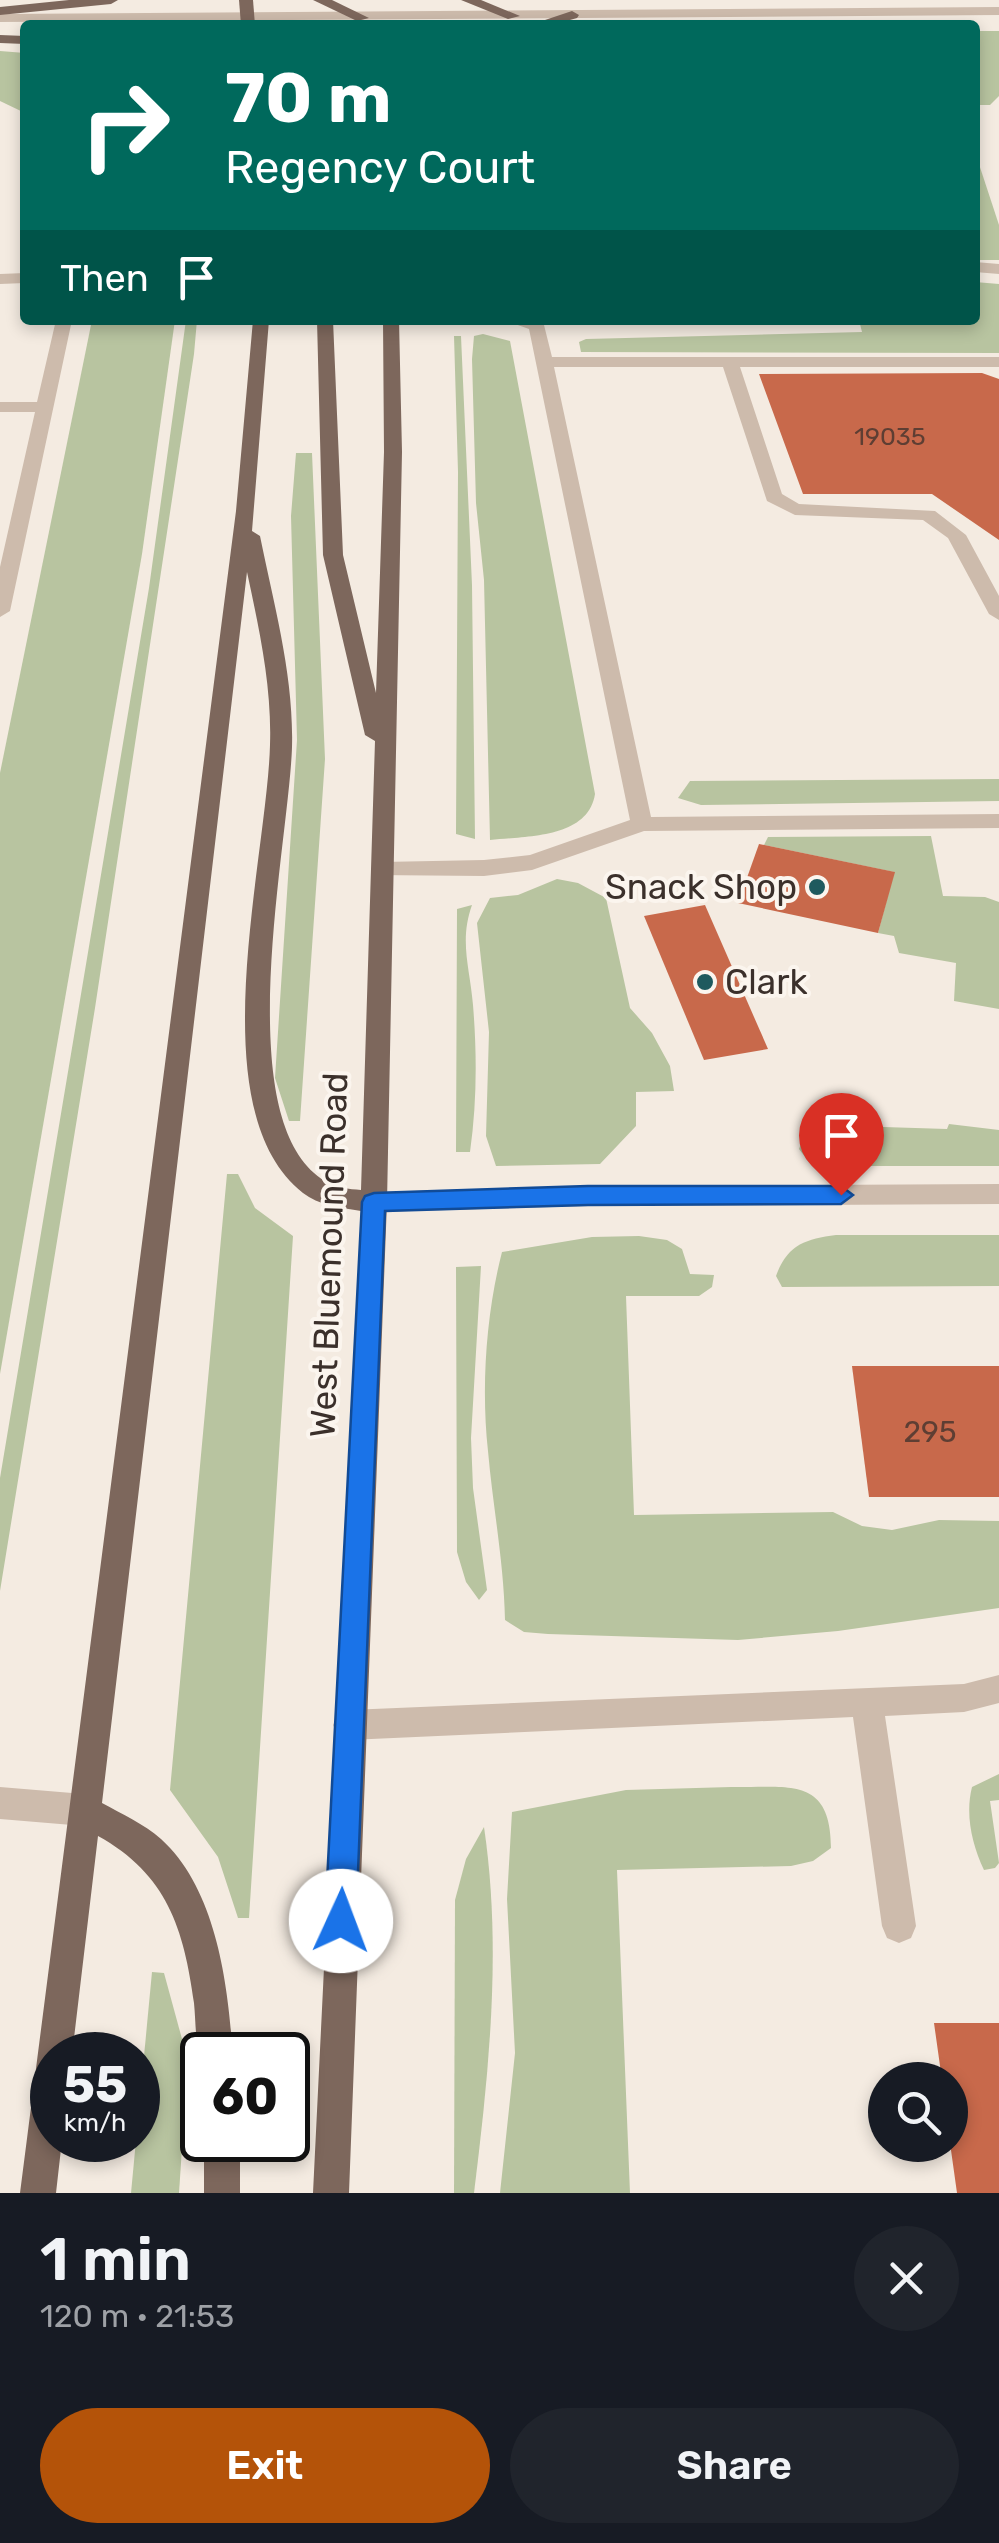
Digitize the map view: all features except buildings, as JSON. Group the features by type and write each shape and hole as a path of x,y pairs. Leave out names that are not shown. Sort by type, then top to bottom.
{"main road":[{"path":"0,14 111,0"},
{"path":"320,0 360,20"},
{"path":"468,0 513,16"},
{"path":"554,20 572,15"},
{"path":"58,2032 245,512 261,325"},
{"path":"324,325 333,556 385,769"},
{"name":"West Bluemound Road","path":"330,2193 374,1202 394,452 391,325"},
{"path":"245,512 277,683 281,745 257,1012 258,1076 266,1115 278,1142 306,1182 328,1196 374,1202"},
{"path":"84,1810 156,1855 192,1918 214,2032"},
{"path":"38,2193 42,2162"},
{"path":"222,2162 222,2193"}],"street":[{"path":"392,20 572,15 628,20 989,7"},
{"path":"804,13 816,20"},
{"path":"0,14 185,20"},
{"path":"0,611 63,325"},
{"path":"537,325 642,824"},
{"path":"544,362 999,362"},
{"path":"730,362 774,497 795,509 928,515 956,535 999,614"},
{"path":"0,406 46,407"},
{"path":"382,870 484,868 532,862 642,824 999,822"},
{"path":"374,1202 588,1196 999,1194"},
{"path":"349,1725 964,1698 999,1690"},
{"path":"867,1702 899,1926"},
{"path":"0,1802 84,1810"}],"green space":[{"path":"980,31 999,31 999,96 990,105 980,105"},
{"path":"0,51 20,53 20,111 0,101"},
{"path":"980,167 999,225 999,260 980,260"},
{"path":"980,282 999,284 999,353 581,352 579,342 586,339 862,332 860,325 980,325"},
{"path":"91,325 174,325 142,554 0,1374 0,773"},
{"path":"185,325 197,325 95,1008 0,1591 0,1478 149,588"},
{"path":"483,334 510,341 595,794 581,820 568,827 537,836 490,840 484,580 476,503 472,359 474,336"},
{"path":"454,336 461,336 472,585 475,839 456,834 458,472"},
{"path":"296,453 312,453 325,759 300,1121 289,1121 275,1078 297,740 291,516"},
{"path":"999,779 999,801 701,805 678,798 690,781"},
{"path":"931,836 943,896 985,897 999,902 999,1009 954,1001 956,963 899,953 894,936 878,933 894,872 764,845 768,837"},
{"path":"557,879 578,883 606,898 630,1008 652,1033 670,1066 674,1091 636,1092 636,1126 600,1164 496,1166 486,1136 489,1032 477,923 490,898 518,895"},
{"path":"472,905 466,943 475,1042 474,1115 470,1152 456,1152 457,909"},
{"path":"949,1124 999,1130 999,1166 842,1166 809,1162 799,1149 805,1133 820,1125 947,1129"},
{"path":"227,1174 238,1174 255,1208 293,1236 249,1918 238,1918 218,1857 170,1790"},
{"path":"836,1235 999,1235 999,1286 782,1287 776,1276 792,1250 806,1242"},
{"path":"592,1237 667,1240 682,1249 690,1274 714,1275 712,1287 699,1296 626,1296 634,1515 833,1512 862,1526 892,1530 939,1520 999,1521 999,1608 838,1631 738,1640 524,1632 505,1620 485,1402 489,1325 502,1252"},
{"path":"481,1266 471,1438 473,1488 487,1590 479,1600 466,1582 457,1552 456,1267"},
{"path":"999,1774 999,1800 990,1801 999,1863 984,1870 971,1829 970,1798 972,1787"},
{"path":"787,1787 814,1797 829,1824 831,1848 813,1861 791,1866 617,1870 630,2193 500,2193 515,2053 507,1899 512,1812 626,1790"},
{"path":"484,1827 492,1918 489,2056 474,2193 454,2193 455,1900 466,1859"},
{"path":"152,1972 164,1973 180,2032 179,2193 131,2193 134,2162 160,2162 160,2032 146,2032"}],"place":[{"name":"Snack Shop","path":"817,887"},
{"name":"Clark","path":"705,982"}],"route":[{"path":"341,1921 374,1202 841,1195"}]}
